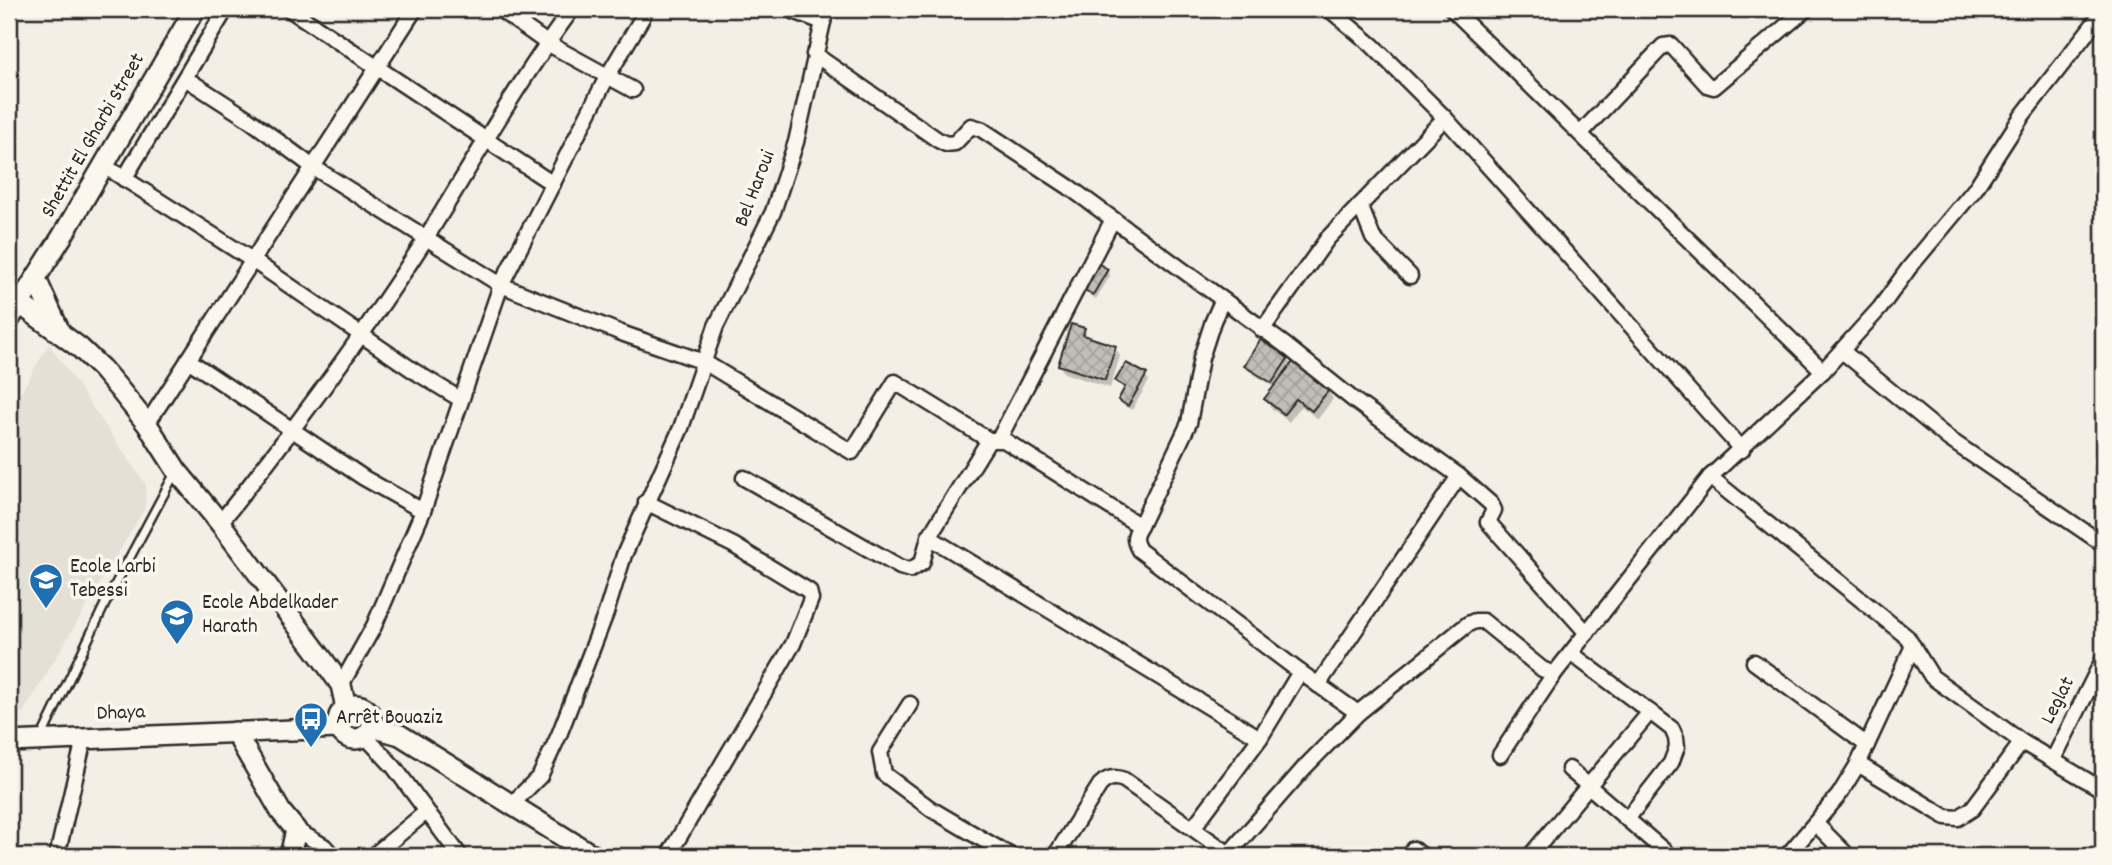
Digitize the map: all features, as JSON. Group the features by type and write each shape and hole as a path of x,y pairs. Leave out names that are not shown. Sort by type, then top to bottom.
{"street":[{"name":"Shettit El Gharbi Street","path":"11,310 36,279 195,9"},
{"path":"124,179 226,9"},
{"path":"289,9 553,184"},
{"path":"147,424 415,9"},
{"path":"499,9 547,43 633,90"},
{"path":"220,523 362,335 547,43 572,9"},
{"path":"341,685 378,617 422,512 501,285 607,77 645,9"},
{"name":"Bel Haroui","path":"511,805 540,776 559,735 606,613 624,555 681,428 716,326 773,212 796,142 825,15 788,9"},
{"path":"1329,9 1372,45 1446,118 1742,450"},
{"path":"1452,9 1823,371"},
{"path":"1581,133 1663,46 1671,45 1707,85 1714,87 1806,9"},
{"path":"1500,755 1554,674 1710,477 1742,450 1823,371 1880,308 1909,268 1975,189 2022,116 2103,12"},
{"path":"814,54 946,144 955,143 971,126 975,126 1017,151 1459,476 1491,504 1494,510 1488,522 1587,633"},
{"path":"185,78 247,118 313,167 501,285 624,334 705,362 852,452 895,383 994,440 1004,440 1140,526"},
{"path":"1262,330 1328,238 1446,118"},
{"path":"103,166 252,260 460,399"},
{"path":"1360,205 1373,238 1410,276"},
{"path":"744,478 900,568 910,570 922,564 929,537 994,440 1113,219"},
{"path":"36,279 59,333"},
{"path":"1222,301 1201,358 1189,424 1134,536 1134,541 1139,550 1300,673 1358,713"},
{"path":"11,310 59,333 102,369 147,424 177,471 220,523 341,685 346,708"},
{"path":"1842,351 1948,439 2103,544"},
{"path":"188,360 364,478 422,512"},
{"path":"1318,685 1459,476"},
{"path":"1710,477 1907,638 1932,677 2022,742 2103,790"},
{"path":"646,502 733,545 808,591 811,599 793,644 668,856"},
{"path":"929,537 1260,738"},
{"path":"1055,856 1100,785 1111,778 1124,780 1229,856 1305,767 1358,713 1475,621 1483,621 1542,669 1554,674"},
{"path":"1787,856 1839,795 1858,764 1913,646"},
{"path":"1572,654 1672,729 1677,747 1671,763 1627,819"},
{"name":"Leglat","path":"2053,760 2103,660"},
{"path":"1754,663 1867,745"},
{"path":"1193,828 1260,738 1300,673"},
{"path":"910,704 880,752 884,774 931,809 1011,856"},
{"path":"356,705 366,709 372,717 368,732 359,739 349,738 338,728 338,718 346,708 356,705"},
{"path":"1530,856 1650,712"},
{"name":"Dhaya","path":"9,742 338,728"},
{"path":"235,732 281,812 296,830 324,846 334,856"},
{"path":"368,732 400,735 594,856"},
{"path":"368,732 460,856"},
{"path":"57,856 84,739"},
{"path":"1858,764 1946,817 1958,818 1972,809 2022,742"},
{"path":"1569,769 1670,856"},
{"path":"373,856 426,812"},
{"path":"1816,824 1847,856"},
{"path":"290,856 296,830"}],"lane":[{"path":"40,740 106,602 177,471"}],"shaded area":[{"name":"Ecole Larbi Tebessi","path":"49,344 146,485 145,508 23,713 9,713 9,413"}],"building":[{"path":"1094,261 1108,269 1093,295 1079,287"},
{"path":"1071,324 1085,328 1083,335 1116,346 1105,380 1058,365"},
{"path":"1260,340 1289,357 1272,383 1244,366"},
{"path":"1293,362 1329,390 1312,411 1296,399 1284,414 1264,399"},
{"path":"1126,363 1147,374 1128,406 1118,400 1125,387 1115,381"}],"place":[{"name":"Ecole Larbi Tebessi","path":"46,610"},
{"name":"Ecole Abdelkader Harath","path":"177,646"},
{"name":"Arrêt Bouaziz","path":"311,749"}]}
